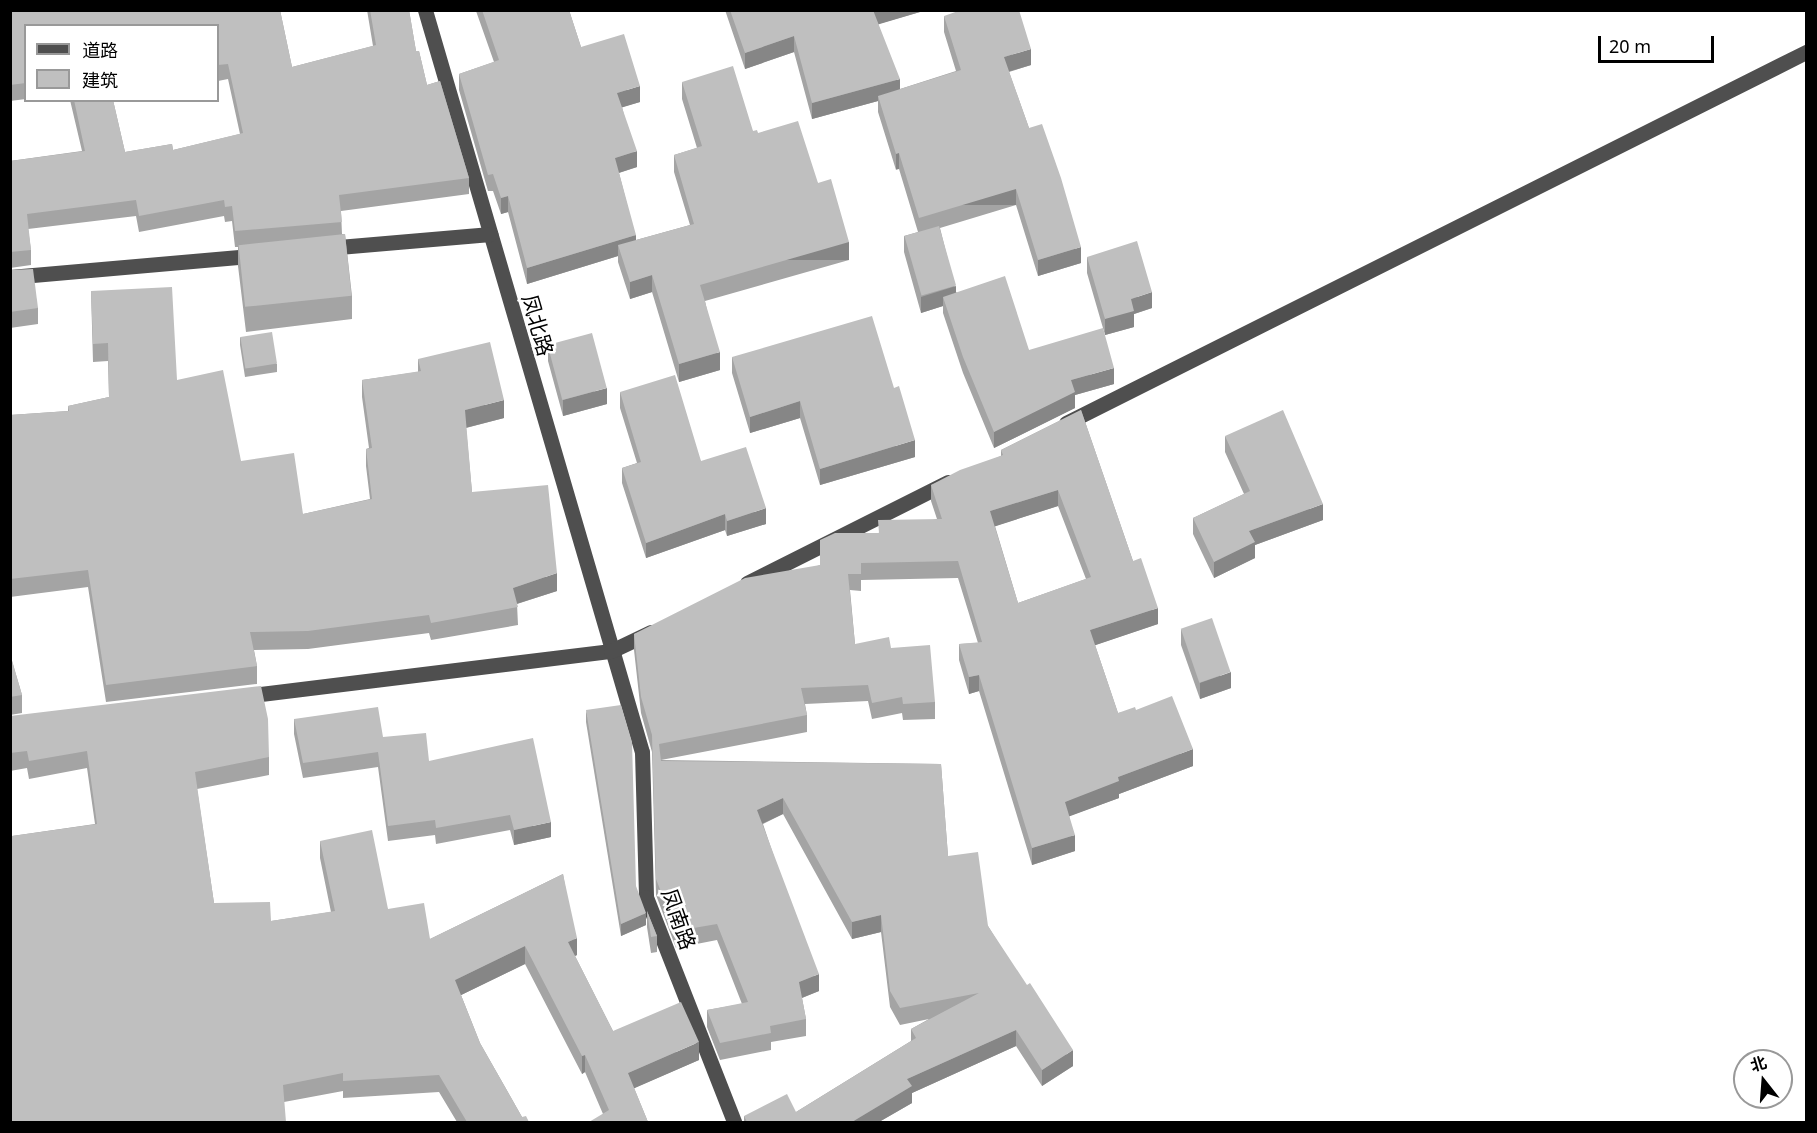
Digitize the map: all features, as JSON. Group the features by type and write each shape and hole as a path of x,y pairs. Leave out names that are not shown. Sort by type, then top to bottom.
{"street":[{"name":"凤北路","path":"425,10 611,651"},
{"path":"1056,428 1806,52"},
{"path":"315,250 490,234"},
{"path":"10,277 280,253"},
{"path":"729,592 959,477"},
{"path":"227,698 611,651 665,625"},
{"name":"凤南路","path":"611,651 642,752 646,897 734,1122"}],"building":[{"path":"10,10 280,10 292,67 376,45 370,10 409,10 416,51 419,51 427,85 440,81 469,178 339,195 342,222 235,231 232,206 225,207 224,200 139,216 136,200 27,214 31,250 10,252 10,161 85,151 74,102 113,102 125,152 172,144 173,150 243,133 228,64 219,65 219,24 24,24 24,83 10,85"},
{"path":"482,10 569,10 581,47 624,34 640,86 617,93 637,151 615,158 636,235 527,268 508,196 501,198 493,174 488,175 459,74 499,60"},
{"path":"730,10 873,10 900,79 812,103 794,36 745,53"},
{"path":"961,10 1019,10 1031,49 1004,57 1029,128 1042,124 1081,247 1038,260 1016,189 919,218 878,96 961,70 944,16"},
{"path":"733,66 753,131 757,130 758,133 798,121 818,183 831,179 849,242 700,285 720,352 679,364 652,275 630,282 618,245 694,224 674,155 702,146 682,82"},
{"path":"939,226 956,286 921,296 904,236"},
{"path":"345,234 351,296 245,307 239,245"},
{"path":"1137,241 1152,292 1131,299 1134,311 1105,319 1087,257"},
{"path":"33,269 38,308 10,312 10,270"},
{"path":"1005,276 1029,350 1103,328 1114,368 1071,380 1075,392 994,432 963,357 943,297"},
{"path":"172,287 177,380 223,370 241,461 294,453 303,514 372,499 366,449 372,448 362,380 421,371 418,359 490,342 504,400 465,410 472,492 548,485 557,573 513,588 518,607 431,623 429,615 308,631 250,632 257,666 106,685 88,570 10,579 10,415 69,411 68,406 109,397 108,343 93,344 91,291"},
{"path":"872,316 894,388 899,386 915,440 820,469 800,401 750,417 732,357"},
{"path":"272,332 277,364 245,369 240,337"},
{"path":"592,333 607,388 562,400 548,345"},
{"path":"675,375 701,461 746,447 766,508 727,521 725,514 646,543 622,468 641,462 620,392"},
{"path":"1081,410 1133,561 1141,558 1158,608 1090,630 1118,713 1135,707 1136,710 1172,696 1193,749 1118,777 1119,781 1065,802 1075,835 1032,848 979,675 969,677 959,644 982,642 958,561 861,563 861,574 848,574 855,644 889,637 891,648 930,645 935,702 903,704 902,697 872,703 868,685 801,688 807,715 659,744 661,761 941,764 948,856 978,852 988,926 1027,985 1030,983 1073,1050 1042,1070 1016,1030 907,1079 912,1086 852,1122 747,1122 744,1116 787,1094 796,1112 916,1038 911,1029 979,993 900,1008 890,991 881,915 852,922 783,798 757,810 819,974 799,982 806,1019 770,1026 771,1033 720,1043 707,1010 748,1002 717,924 676,931 656,879 652,735 641,697 634,634 745,578 820,565 820,540 835,533 879,533 878,520 942,519 931,485 960,470 1003,455 1001,450","holes":["1058,490 1091,577 1018,603 990,511"]},
{"path":"1283,410 1323,504 1249,531 1255,542 1214,562 1193,518 1250,491 1225,436"},
{"path":"1212,618 1231,672 1199,683 1181,629"},
{"path":"10,654 22,695 10,697"},
{"path":"261,686 268,719 269,757 195,772 214,903 270,902 271,921 335,911 320,841 372,830 388,909 424,903 430,939 563,874 577,938 568,942 613,1031 681,1002 699,1042 628,1073 648,1122 589,1122 609,1110 585,1055 582,1056 525,946 455,980 480,1043 522,1117 526,1116 529,1122 467,1122 439,1075 343,1081 343,1073 283,1085 286,1122 10,1122 10,834 12,836 97,824 87,751 29,761 27,751 10,753 10,716"},
{"path":"621,705 632,742 636,886 646,913 621,924 586,710"},
{"path":"378,707 383,737 426,733 429,761 533,738 551,822 514,830 510,815 436,828 435,820 388,826 378,752 303,763 294,719"},
{"path":"647,911 657,936 651,937"}]}
